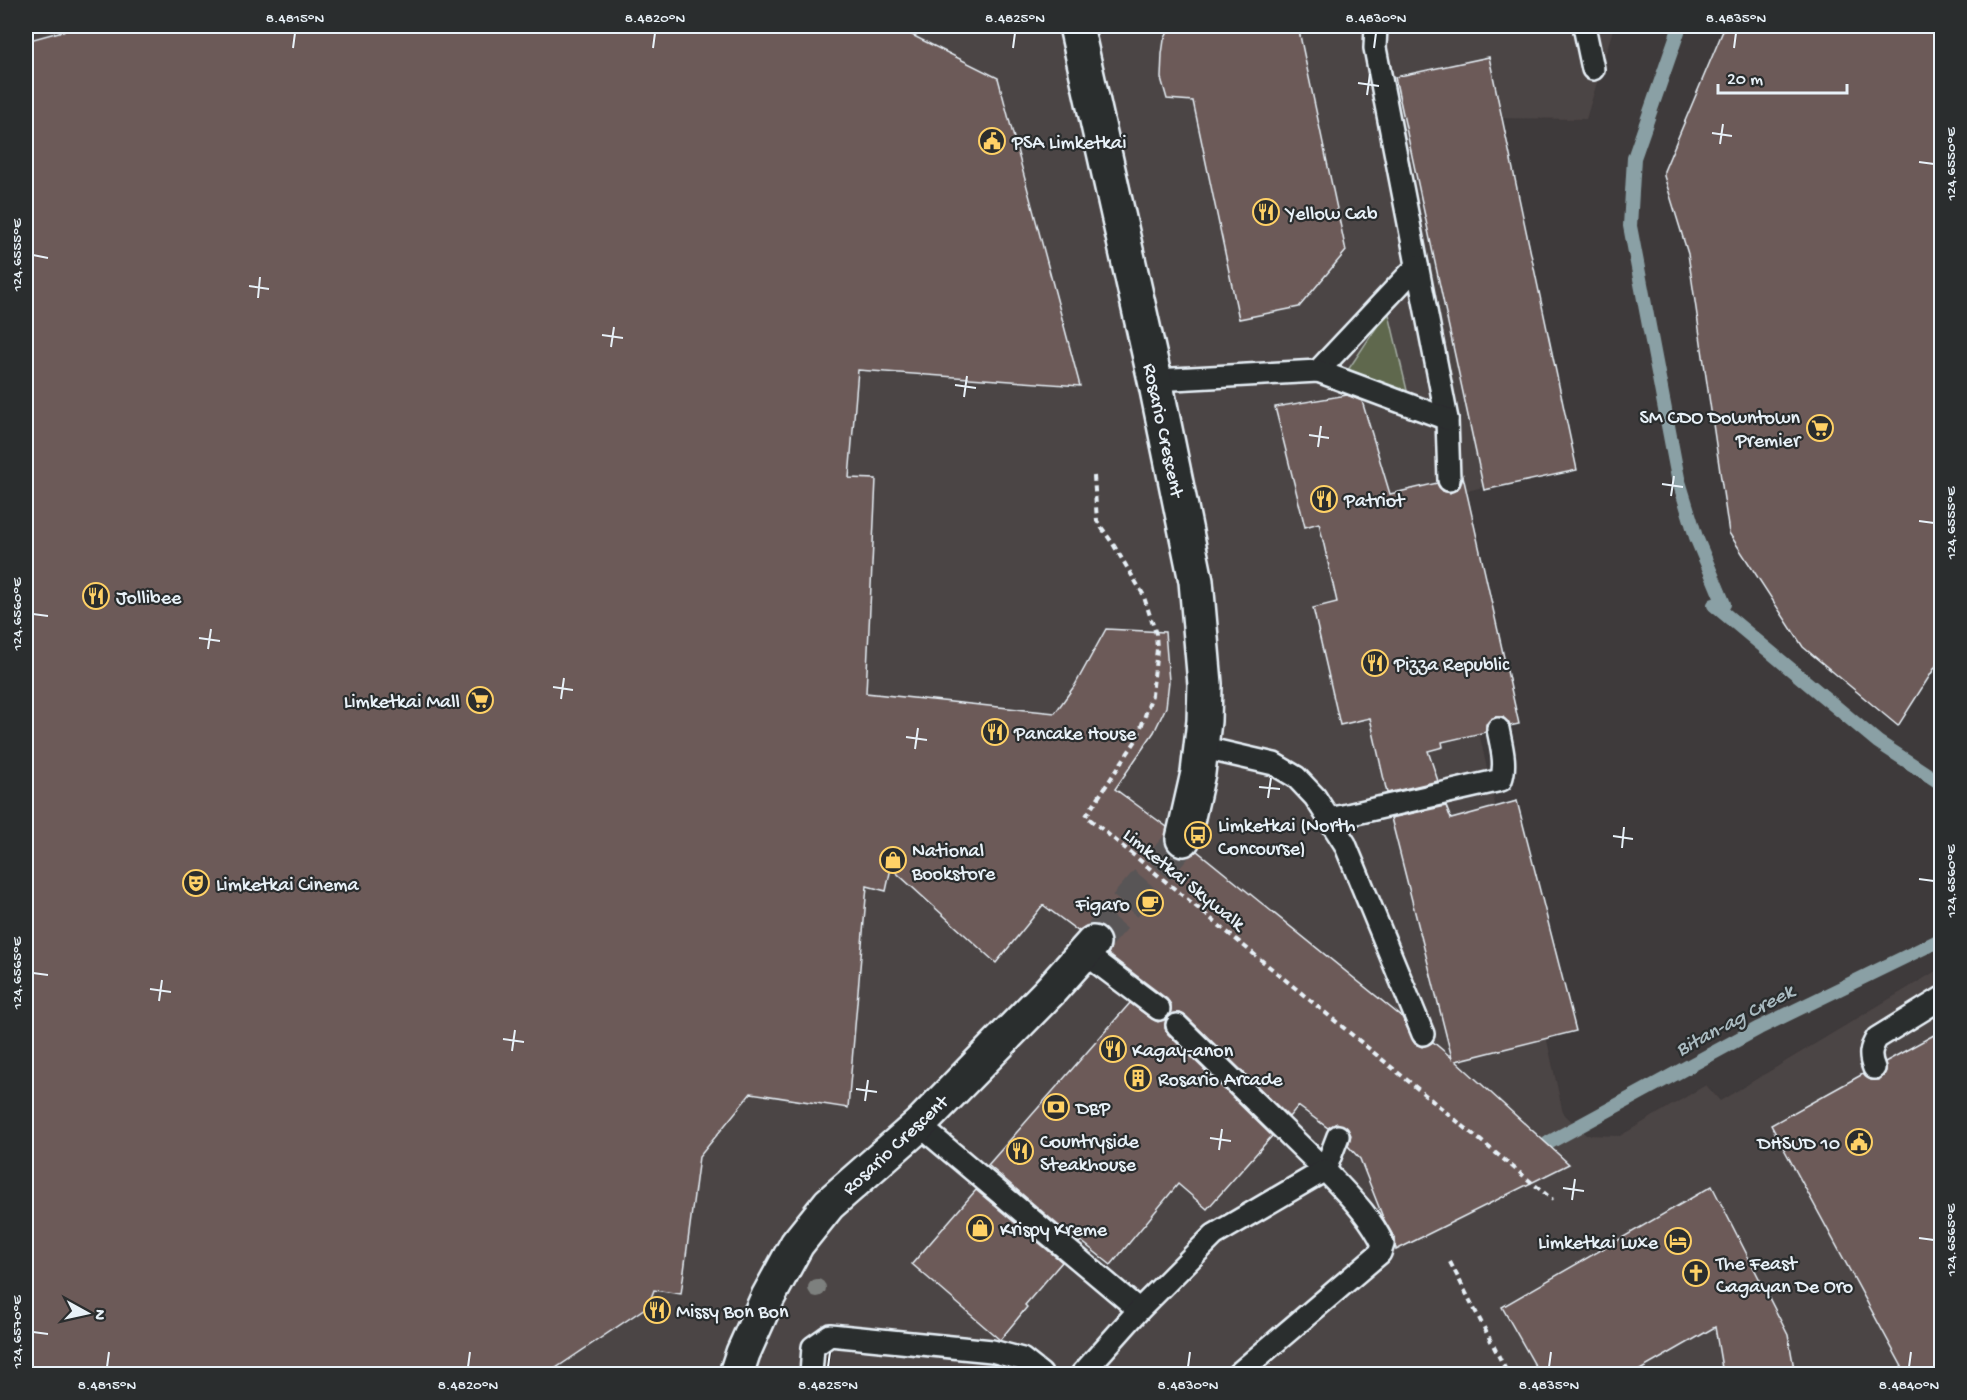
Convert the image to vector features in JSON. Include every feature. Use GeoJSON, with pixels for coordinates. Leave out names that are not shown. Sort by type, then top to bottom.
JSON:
{"type":"FeatureCollection","features":[{"type":"Feature","properties":{"kind":"street","name":"Rosario Crescent"},"geometry":{"type":"LineString","coordinates":[[1076,26],[1155,380],[1196,581],[1205,684],[1203,731],[1198,773],[1183,839]]}},
{"type":"Feature","properties":{"kind":"street","name":"Rosario Crescent"},"geometry":{"type":"LineString","coordinates":[[736,1374],[768,1297],[797,1244],[829,1204],[919,1125],[1049,992],[1088,947]]}},
{"type":"Feature","properties":{"kind":"lane"},"geometry":{"type":"LineString","coordinates":[[1376,26],[1375,48],[1447,419],[1449,480]]}},
{"type":"Feature","properties":{"kind":"lane"},"geometry":{"type":"LineString","coordinates":[[1584,26],[1593,69]]}},
{"type":"Feature","properties":{"kind":"lane"},"geometry":{"type":"LineString","coordinates":[[1318,371],[1417,266]]}},
{"type":"Feature","properties":{"kind":"lane"},"geometry":{"type":"LineString","coordinates":[[1155,380],[1318,371],[1447,419]]}},
{"type":"Feature","properties":{"kind":"lane"},"geometry":{"type":"LineString","coordinates":[[1330,819],[1501,780],[1504,764],[1498,729]]}},
{"type":"Feature","properties":{"kind":"lane"},"geometry":{"type":"LineString","coordinates":[[1200,747],[1274,764],[1285,770],[1305,787],[1330,819],[1345,844],[1423,1034]]}},
{"type":"Feature","properties":{"kind":"lane"},"geometry":{"type":"LineString","coordinates":[[1088,947],[1159,1009]]}},
{"type":"Feature","properties":{"kind":"lane"},"geometry":{"type":"LineString","coordinates":[[1874,1068],[1870,1058],[1871,1048],[1877,1038],[1941,998]]}},
{"type":"Feature","properties":{"kind":"lane"},"geometry":{"type":"LineString","coordinates":[[1177,1025],[1325,1170],[1366,1216],[1383,1244],[1380,1253],[1238,1374]]}},
{"type":"Feature","properties":{"kind":"lane"},"geometry":{"type":"LineString","coordinates":[[919,1125],[1139,1310]]}},
{"type":"Feature","properties":{"kind":"lane"},"geometry":{"type":"LineString","coordinates":[[1082,1374],[1139,1310],[1214,1235],[1325,1170],[1338,1136]]}},
{"type":"Feature","properties":{"kind":"lane"},"geometry":{"type":"LineString","coordinates":[[811,1374],[813,1347],[830,1335],[992,1351],[1022,1359],[1041,1374]]}},
{"type":"Feature","properties":{"kind":"path","name":"Limketkai Skywalk"},"geometry":{"type":"LineString","coordinates":[[1094,476],[1097,521],[1143,594],[1156,634],[1156,650],[1152,695],[1137,739],[1086,816],[1553,1200]]}},
{"type":"Feature","properties":{"kind":"path"},"geometry":{"type":"LineString","coordinates":[[1450,1262],[1508,1374]]}},
{"type":"Feature","properties":{"kind":"shaded area"},"geometry":{"type":"Polygon","coordinates":[[[26,26],[1614,26],[1586,119],[1481,118],[1550,470],[1428,501],[1563,1113],[1586,1135],[1620,1136],[1706,1085],[1720,1101],[1941,968],[1941,1374],[26,1374],[26,26]]]}},
{"type":"Feature","properties":{"kind":"green space"},"geometry":{"type":"Polygon","coordinates":[[[1388,310],[1409,399],[1348,370],[1388,310]]]}},
{"type":"Feature","properties":{"kind":"building","name":"Limketkai Mall"},"geometry":{"type":"Polygon","coordinates":[[[81,26],[894,26],[998,78],[1080,386],[858,370],[849,478],[876,479],[866,693],[1055,713],[1075,685],[1106,629],[1165,632],[1169,681],[1166,707],[1154,732],[1115,789],[1167,827],[1165,844],[1171,853],[1178,857],[1188,857],[1197,851],[1402,1017],[1415,1044],[1422,1047],[1433,1042],[1452,1058],[1391,818],[1446,806],[1451,819],[1517,801],[1576,1031],[1456,1061],[1569,1164],[1396,1250],[1395,1239],[1384,1220],[1360,1159],[1348,1146],[1351,1135],[1347,1128],[1337,1123],[1328,1128],[1298,1106],[1289,1117],[1186,1016],[1180,1013],[1170,1015],[1171,1005],[1167,999],[1108,954],[1111,938],[1105,929],[1097,925],[1088,925],[1078,931],[1043,905],[996,963],[891,868],[886,891],[867,886],[848,1108],[751,1093],[699,1157],[681,1294],[654,1290],[648,1306],[547,1374],[26,1374],[26,41],[81,26]]]}},
{"type":"Feature","properties":{"kind":"building"},"geometry":{"type":"Polygon","coordinates":[[[1171,26],[1298,26],[1346,251],[1299,307],[1239,319],[1193,101],[1167,99],[1161,78],[1164,40],[1171,26]]]}},
{"type":"Feature","properties":{"kind":"building","name":"SM CDO Downtown Premier"},"geometry":{"type":"Polygon","coordinates":[[[1725,26],[1941,26],[1941,658],[1898,726],[1803,647],[1729,533],[1688,254],[1664,176],[1664,171],[1725,26]]]}},
{"type":"Feature","properties":{"kind":"building"},"geometry":{"type":"Polygon","coordinates":[[[1489,57],[1577,470],[1484,490],[1395,77],[1489,57]]]}},
{"type":"Feature","properties":{"kind":"building"},"geometry":{"type":"Polygon","coordinates":[[[1347,395],[1362,401],[1390,494],[1437,483],[1443,491],[1450,493],[1460,486],[1463,476],[1519,724],[1510,726],[1503,717],[1495,717],[1486,724],[1486,732],[1442,742],[1443,747],[1428,751],[1438,781],[1387,793],[1370,718],[1340,725],[1313,608],[1337,602],[1319,523],[1305,527],[1275,407],[1347,395]]]}},
{"type":"Feature","properties":{"kind":"building","name":"Rosario Arcade"},"geometry":{"type":"Polygon","coordinates":[[[1130,1003],[1158,1022],[1166,1019],[1165,1028],[1168,1034],[1272,1136],[1207,1209],[1178,1184],[1111,1265],[1081,1241],[1079,1243],[988,1165],[1130,1003]]]}},
{"type":"Feature","properties":{"kind":"building"},"geometry":{"type":"Polygon","coordinates":[[[1941,1031],[1941,1374],[1906,1374],[1771,1125],[1863,1074],[1871,1080],[1879,1080],[1886,1071],[1885,1062],[1941,1031]]]}},
{"type":"Feature","properties":{"kind":"building","name":"Limketkai Luxe"},"geometry":{"type":"Polygon","coordinates":[[[1712,1186],[1788,1335],[1795,1374],[1723,1374],[1715,1327],[1633,1374],[1540,1374],[1502,1307],[1712,1186]]]}},
{"type":"Feature","properties":{"kind":"building","name":"Krispy Kreme"},"geometry":{"type":"Polygon","coordinates":[[[976,1190],[1062,1262],[1025,1305],[1027,1307],[1000,1340],[912,1264],[976,1190]]]}},
{"type":"Feature","properties":{"kind":"waterway"},"geometry":{"type":"LineString","coordinates":[[1680,26],[1634,158],[1630,226],[1678,478],[1696,537],[1724,604],[1714,605],[1878,742],[1942,784]]}},
{"type":"Feature","properties":{"kind":"waterway","name":"Bitan-ag Creek"},"geometry":{"type":"LineString","coordinates":[[1548,1143],[1759,1028],[1942,939]]}},
{"type":"Feature","properties":{"kind":"tunnel"},"geometry":{"type":"LineString","coordinates":[[1093,943],[1183,839]]}},
{"type":"Feature","properties":{"kind":"place","name":"PSA Limketkai"},"geometry":{"type":"Point","coordinates":[992,141]}},
{"type":"Feature","properties":{"kind":"place","name":"Yellow Cab"},"geometry":{"type":"Point","coordinates":[1266,212]}},
{"type":"Feature","properties":{"kind":"place","name":"SM CDO Downtown Premier"},"geometry":{"type":"Point","coordinates":[1820,428]}},
{"type":"Feature","properties":{"kind":"place","name":"Patriot"},"geometry":{"type":"Point","coordinates":[1324,499]}},
{"type":"Feature","properties":{"kind":"place","name":"Jollibee"},"geometry":{"type":"Point","coordinates":[96,596]}},
{"type":"Feature","properties":{"kind":"place","name":"Pizza Republic"},"geometry":{"type":"Point","coordinates":[1375,663]}},
{"type":"Feature","properties":{"kind":"place","name":"Limketkai Mall"},"geometry":{"type":"Point","coordinates":[480,700]}},
{"type":"Feature","properties":{"kind":"place","name":"Pancake House"},"geometry":{"type":"Point","coordinates":[995,732]}},
{"type":"Feature","properties":{"kind":"place","name":"Limketkai (North Concourse)"},"geometry":{"type":"Point","coordinates":[1198,835]}},
{"type":"Feature","properties":{"kind":"place","name":"National Bookstore"},"geometry":{"type":"Point","coordinates":[893,860]}},
{"type":"Feature","properties":{"kind":"place","name":"Limketkai Cinema"},"geometry":{"type":"Point","coordinates":[196,883]}},
{"type":"Feature","properties":{"kind":"place","name":"Figaro"},"geometry":{"type":"Point","coordinates":[1150,903]}},
{"type":"Feature","properties":{"kind":"place","name":"Kagay-anon"},"geometry":{"type":"Point","coordinates":[1113,1049]}},
{"type":"Feature","properties":{"kind":"place","name":"Rosario Arcade"},"geometry":{"type":"Point","coordinates":[1138,1078]}},
{"type":"Feature","properties":{"kind":"place","name":"DBP"},"geometry":{"type":"Point","coordinates":[1056,1107]}},
{"type":"Feature","properties":{"kind":"place","name":"DHSUD 10"},"geometry":{"type":"Point","coordinates":[1859,1142]}},
{"type":"Feature","properties":{"kind":"place","name":"Countryside Steakhouse"},"geometry":{"type":"Point","coordinates":[1020,1151]}},
{"type":"Feature","properties":{"kind":"place","name":"Krispy Kreme"},"geometry":{"type":"Point","coordinates":[980,1228]}},
{"type":"Feature","properties":{"kind":"place","name":"Limketkai Luxe"},"geometry":{"type":"Point","coordinates":[1678,1241]}},
{"type":"Feature","properties":{"kind":"place","name":"The Feast Cagayan De Oro"},"geometry":{"type":"Point","coordinates":[1696,1273]}},
{"type":"Feature","properties":{"kind":"place","name":"Missy Bon Bon"},"geometry":{"type":"Point","coordinates":[657,1310]}}]}
